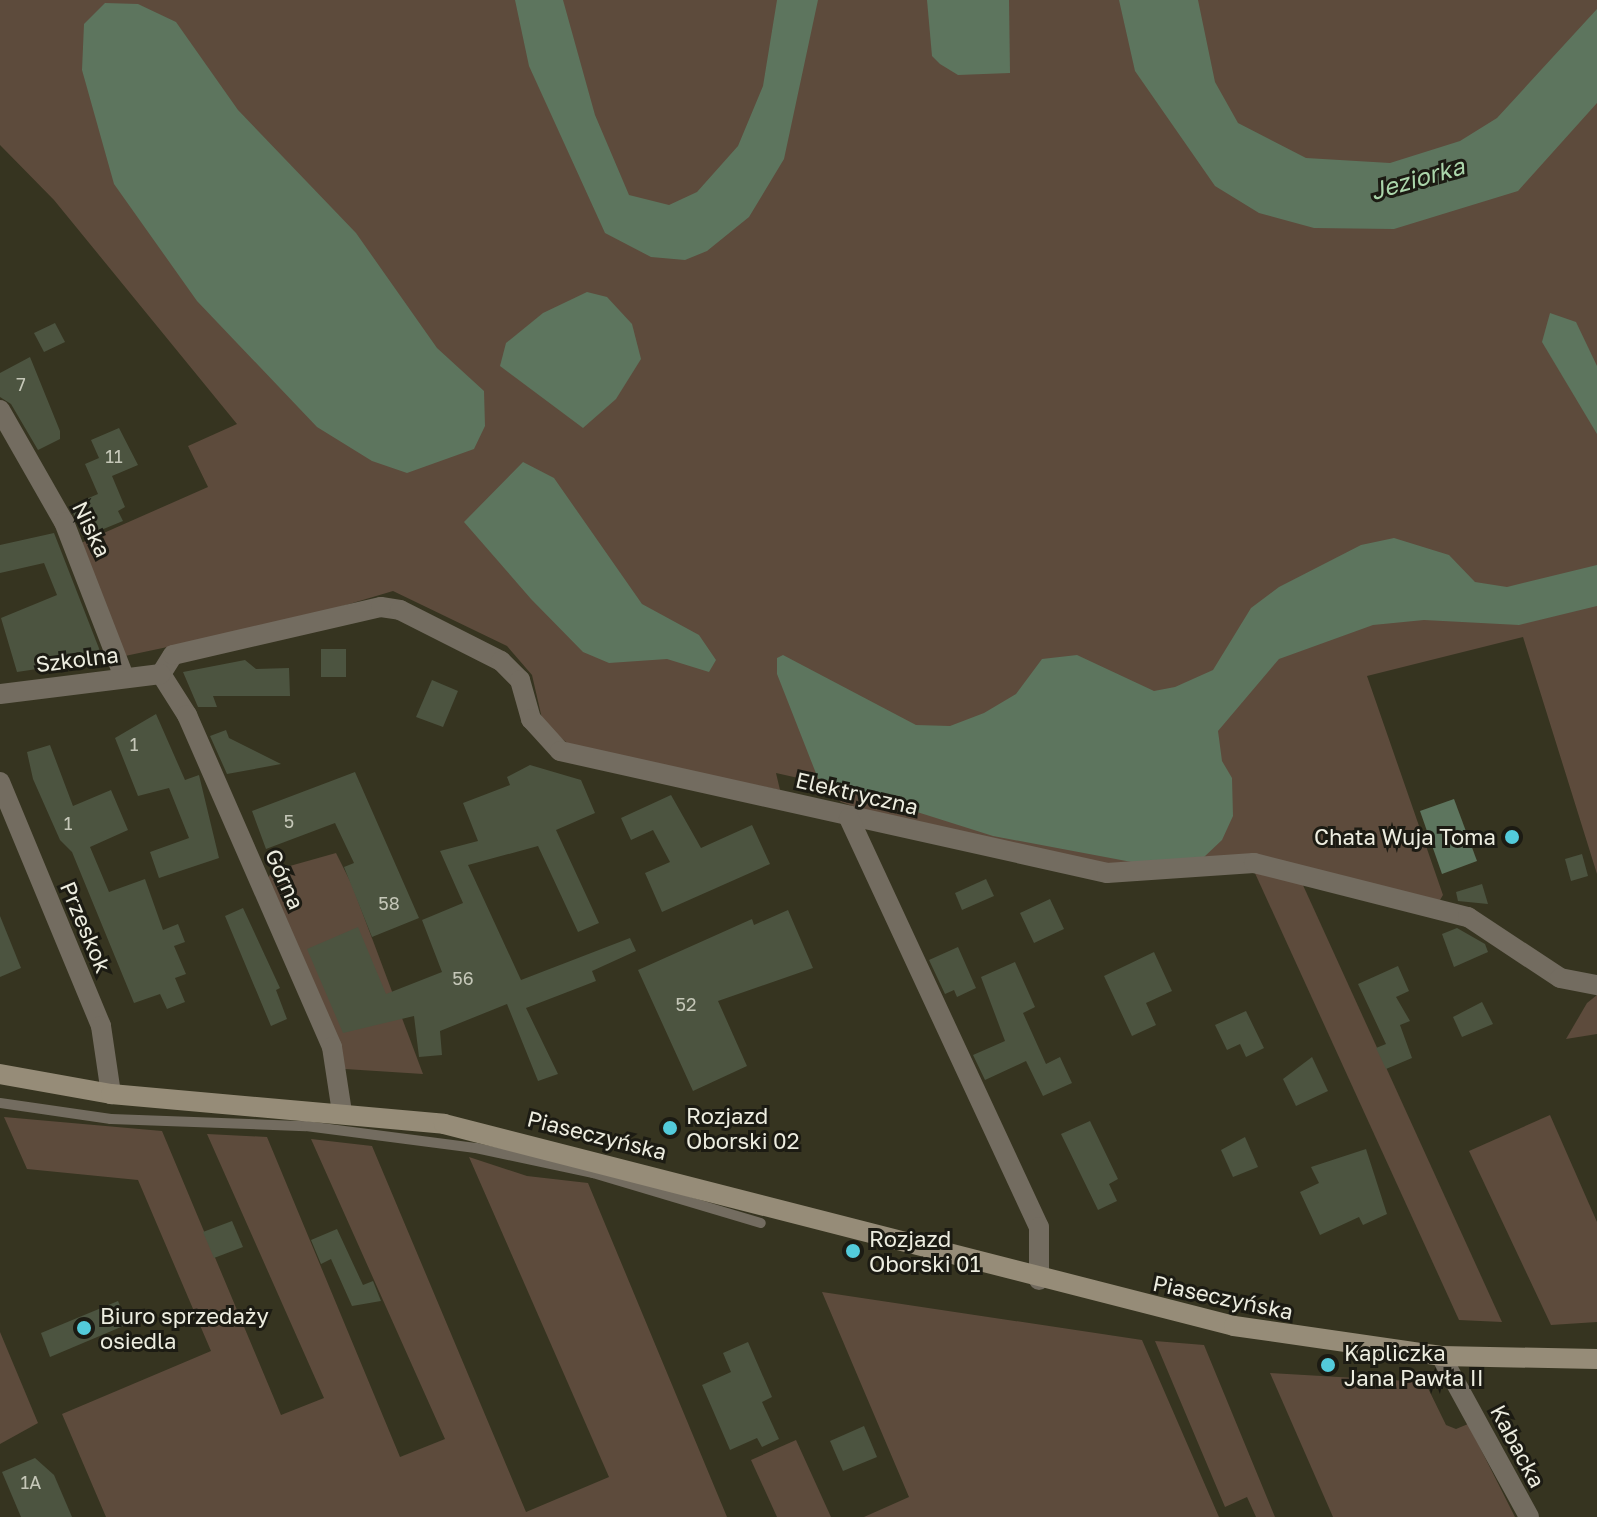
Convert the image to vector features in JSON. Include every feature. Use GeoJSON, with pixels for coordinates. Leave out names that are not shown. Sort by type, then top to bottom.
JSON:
{"type":"FeatureCollection","features":[{"type":"Feature","properties":{"kind":"main road","name":"Piaseczyńska"},"geometry":{"type":"LineString","coordinates":[[0,1074],[111,1094],[342,1112],[528,1142],[1039,1280],[1234,1326],[1441,1356],[1597,1359]]}},
{"type":"Feature","properties":{"kind":"street","name":"Niska"},"geometry":{"type":"LineString","coordinates":[[0,410],[64,522],[124,677]]}},
{"type":"Feature","properties":{"kind":"street","name":"Elektryczna"},"geometry":{"type":"LineString","coordinates":[[161,674],[173,655],[381,607],[400,610],[501,661],[520,680],[531,719],[560,751],[849,818],[879,819],[1130,876],[1254,863],[1468,917],[1536,966],[1597,985]]}},
{"type":"Feature","properties":{"kind":"street","name":"Szkolna"},"geometry":{"type":"LineString","coordinates":[[0,694],[161,674]]}},
{"type":"Feature","properties":{"kind":"street","name":"Górna"},"geometry":{"type":"LineString","coordinates":[[161,674],[187,715],[332,1047],[342,1112]]}},
{"type":"Feature","properties":{"kind":"street","name":"Przeskok"},"geometry":{"type":"LineString","coordinates":[[0,782],[101,1026],[111,1094]]}},
{"type":"Feature","properties":{"kind":"street"},"geometry":{"type":"LineString","coordinates":[[849,818],[1039,1227],[1039,1280]]}},
{"type":"Feature","properties":{"kind":"street","name":"Kabacka"},"geometry":{"type":"LineString","coordinates":[[1441,1356],[1529,1517]]}},
{"type":"Feature","properties":{"kind":"lane"},"geometry":{"type":"LineString","coordinates":[[0,1103],[111,1119],[306,1126],[476,1148],[593,1173],[761,1223]]}},
{"type":"Feature","properties":{"kind":"shaded area"},"geometry":{"type":"Polygon","coordinates":[[[0,0],[1597,0],[1597,874],[1523,637],[1367,676],[1443,895],[1437,905],[1248,859],[1117,872],[881,816],[841,802],[816,782],[776,773],[780,790],[572,747],[543,723],[532,675],[507,646],[393,591],[299,619],[125,656],[81,543],[208,487],[188,446],[237,424],[54,200],[0,145],[0,0]]]}},
{"type":"Feature","properties":{"kind":"shaded area"},"geometry":{"type":"Polygon","coordinates":[[[336,853],[352,885],[423,1074],[345,1069],[266,882],[272,871],[336,853]]]}},
{"type":"Feature","properties":{"kind":"shaded area"},"geometry":{"type":"Polygon","coordinates":[[[1254,871],[1302,883],[1502,1322],[1459,1320],[1254,871]]]}},
{"type":"Feature","properties":{"kind":"shaded area"},"geometry":{"type":"Polygon","coordinates":[[[1597,995],[1597,1034],[1566,1039],[1587,1003],[1597,995]]]}},
{"type":"Feature","properties":{"kind":"shaded area"},"geometry":{"type":"Polygon","coordinates":[[[1550,1115],[1597,1222],[1597,1322],[1551,1325],[1469,1151],[1550,1115]]]}},
{"type":"Feature","properties":{"kind":"shaded area"},"geometry":{"type":"Polygon","coordinates":[[[4,1117],[162,1131],[281,1415],[324,1398],[207,1134],[267,1137],[400,1457],[445,1439],[311,1139],[372,1146],[526,1512],[609,1477],[469,1157],[527,1176],[588,1183],[727,1517],[106,1517],[62,1414],[211,1351],[138,1180],[27,1169],[4,1117]]]}},
{"type":"Feature","properties":{"kind":"shaded area"},"geometry":{"type":"Polygon","coordinates":[[[822,1292],[1142,1340],[1219,1517],[864,1517],[909,1497],[822,1292]]]}},
{"type":"Feature","properties":{"kind":"shaded area"},"geometry":{"type":"Polygon","coordinates":[[[0,1332],[38,1423],[0,1444],[0,1332]]]}},
{"type":"Feature","properties":{"kind":"shaded area"},"geometry":{"type":"Polygon","coordinates":[[[1155,1341],[1204,1345],[1275,1517],[1256,1517],[1247,1497],[1225,1507],[1155,1341]]]}},
{"type":"Feature","properties":{"kind":"shaded area"},"geometry":{"type":"Polygon","coordinates":[[[1270,1373],[1425,1382],[1446,1425],[1456,1429],[1468,1424],[1515,1517],[1333,1517],[1270,1373]]]}},
{"type":"Feature","properties":{"kind":"shaded area"},"geometry":{"type":"Polygon","coordinates":[[[796,1440],[831,1517],[777,1517],[751,1460],[796,1440]]]}},
{"type":"Feature","properties":{"kind":"water"},"geometry":{"type":"Polygon","coordinates":[[[515,0],[563,0],[595,115],[629,195],[669,205],[697,192],[738,146],[763,86],[777,0],[818,0],[784,159],[749,217],[707,251],[685,260],[651,257],[605,233],[529,66],[515,0]]]}},
{"type":"Feature","properties":{"kind":"water"},"geometry":{"type":"Polygon","coordinates":[[[927,0],[1009,0],[1010,73],[958,75],[940,64],[932,56],[927,0]]]}},
{"type":"Feature","properties":{"kind":"water","name":"Jeziorka"},"geometry":{"type":"Polygon","coordinates":[[[1119,0],[1198,0],[1215,82],[1238,123],[1306,158],[1390,163],[1460,141],[1497,118],[1597,9],[1597,103],[1518,191],[1394,229],[1314,228],[1259,213],[1215,186],[1135,71],[1119,0]]]}},
{"type":"Feature","properties":{"kind":"water"},"geometry":{"type":"Polygon","coordinates":[[[105,3],[138,4],[176,22],[238,110],[356,233],[437,348],[484,391],[485,426],[474,449],[407,473],[372,461],[317,427],[197,301],[114,184],[82,70],[84,24],[105,3]]]}},
{"type":"Feature","properties":{"kind":"water"},"geometry":{"type":"Polygon","coordinates":[[[587,292],[607,297],[632,324],[641,359],[616,399],[583,428],[500,366],[506,343],[543,313],[587,292]]]}},
{"type":"Feature","properties":{"kind":"water"},"geometry":{"type":"Polygon","coordinates":[[[1550,313],[1576,322],[1597,366],[1597,434],[1542,342],[1550,313]]]}},
{"type":"Feature","properties":{"kind":"water"},"geometry":{"type":"Polygon","coordinates":[[[523,462],[554,478],[642,604],[699,635],[716,660],[709,672],[667,659],[609,663],[583,652],[531,599],[464,522],[523,462]]]}},
{"type":"Feature","properties":{"kind":"water"},"geometry":{"type":"Polygon","coordinates":[[[1394,538],[1449,555],[1475,582],[1507,587],[1597,565],[1597,606],[1519,625],[1424,620],[1373,625],[1279,659],[1218,731],[1222,761],[1232,778],[1233,816],[1222,840],[1203,858],[1137,863],[993,836],[819,781],[777,674],[777,658],[783,655],[916,725],[950,726],[984,713],[1016,694],[1042,659],[1077,655],[1154,691],[1175,687],[1213,670],[1251,608],[1279,587],[1361,545],[1394,538]]]}},
{"type":"Feature","properties":{"kind":"water"},"geometry":{"type":"Polygon","coordinates":[[[1454,799],[1477,861],[1442,874],[1420,811],[1454,799]]]}},
{"type":"Feature","properties":{"kind":"building"},"geometry":{"type":"Polygon","coordinates":[[[55,323],[65,342],[44,352],[34,333],[55,323]]]}},
{"type":"Feature","properties":{"kind":"building"},"geometry":{"type":"Polygon","coordinates":[[[30,357],[60,431],[60,439],[38,450],[11,404],[0,397],[0,373],[30,357]]]}},
{"type":"Feature","properties":{"kind":"building"},"geometry":{"type":"Polygon","coordinates":[[[119,428],[138,465],[112,476],[125,507],[118,511],[123,521],[84,537],[70,506],[98,494],[85,464],[99,458],[91,440],[119,428]]]}},
{"type":"Feature","properties":{"kind":"building"},"geometry":{"type":"Polygon","coordinates":[[[54,533],[100,651],[97,660],[17,672],[1,618],[57,595],[44,563],[0,573],[0,545],[54,533]]]}},
{"type":"Feature","properties":{"kind":"building"},"geometry":{"type":"Polygon","coordinates":[[[321,649],[346,649],[346,677],[321,677],[321,649]]]}},
{"type":"Feature","properties":{"kind":"building"},"geometry":{"type":"Polygon","coordinates":[[[245,660],[256,669],[289,668],[290,696],[213,696],[217,707],[198,707],[183,672],[245,660]]]}},
{"type":"Feature","properties":{"kind":"building"},"geometry":{"type":"Polygon","coordinates":[[[432,680],[458,691],[443,727],[416,717],[432,680]]]}},
{"type":"Feature","properties":{"kind":"building"},"geometry":{"type":"Polygon","coordinates":[[[156,714],[185,780],[199,775],[219,858],[159,878],[150,852],[189,838],[169,788],[138,796],[115,738],[156,714]]]}},
{"type":"Feature","properties":{"kind":"building"},"geometry":{"type":"Polygon","coordinates":[[[226,730],[229,738],[281,764],[227,774],[210,736],[226,730]]]}},
{"type":"Feature","properties":{"kind":"building"},"geometry":{"type":"Polygon","coordinates":[[[50,745],[73,806],[111,790],[128,830],[90,847],[109,892],[145,879],[163,930],[178,924],[185,942],[174,946],[186,974],[175,978],[185,1002],[167,1009],[160,994],[134,1003],[72,852],[60,840],[33,779],[27,752],[50,745]]]}},
{"type":"Feature","properties":{"kind":"building"},"geometry":{"type":"Polygon","coordinates":[[[530,765],[581,780],[595,813],[556,830],[599,923],[578,932],[538,846],[468,865],[521,980],[630,938],[636,951],[592,971],[596,981],[526,1008],[558,1074],[538,1081],[507,1004],[440,1031],[442,1055],[419,1057],[414,1016],[343,1033],[307,949],[358,927],[386,994],[442,972],[422,920],[463,903],[440,851],[478,841],[463,803],[510,785],[507,777],[530,765]]]}},
{"type":"Feature","properties":{"kind":"building"},"geometry":{"type":"Polygon","coordinates":[[[355,772],[419,918],[372,937],[344,867],[354,863],[335,823],[266,849],[252,811],[355,772]]]}},
{"type":"Feature","properties":{"kind":"building"},"geometry":{"type":"Polygon","coordinates":[[[671,795],[701,848],[752,825],[770,864],[662,912],[645,873],[670,862],[653,830],[631,840],[621,818],[671,795]]]}},
{"type":"Feature","properties":{"kind":"building"},"geometry":{"type":"Polygon","coordinates":[[[1582,854],[1588,876],[1571,881],[1565,859],[1582,854]]]}},
{"type":"Feature","properties":{"kind":"building"},"geometry":{"type":"Polygon","coordinates":[[[986,879],[994,896],[962,910],[955,893],[986,879]]]}},
{"type":"Feature","properties":{"kind":"building"},"geometry":{"type":"Polygon","coordinates":[[[1482,884],[1488,904],[1458,901],[1456,892],[1482,884]]]}},
{"type":"Feature","properties":{"kind":"building"},"geometry":{"type":"Polygon","coordinates":[[[1050,899],[1064,929],[1034,943],[1020,913],[1050,899]]]}},
{"type":"Feature","properties":{"kind":"building"},"geometry":{"type":"Polygon","coordinates":[[[243,908],[280,988],[276,990],[287,1019],[271,1026],[225,916],[243,908]]]}},
{"type":"Feature","properties":{"kind":"building"},"geometry":{"type":"Polygon","coordinates":[[[788,910],[813,968],[718,1001],[747,1066],[693,1091],[638,970],[752,919],[754,925],[788,910]]]}},
{"type":"Feature","properties":{"kind":"building"},"geometry":{"type":"Polygon","coordinates":[[[0,916],[21,968],[0,977],[0,916]]]}},
{"type":"Feature","properties":{"kind":"building"},"geometry":{"type":"Polygon","coordinates":[[[1457,928],[1485,944],[1488,952],[1454,967],[1442,934],[1457,928]]]}},
{"type":"Feature","properties":{"kind":"building"},"geometry":{"type":"Polygon","coordinates":[[[958,947],[976,988],[957,997],[954,990],[945,994],[929,960],[958,947]]]}},
{"type":"Feature","properties":{"kind":"building"},"geometry":{"type":"Polygon","coordinates":[[[1154,952],[1172,991],[1146,1003],[1156,1025],[1132,1036],[1104,976],[1154,952]]]}},
{"type":"Feature","properties":{"kind":"building"},"geometry":{"type":"Polygon","coordinates":[[[1015,962],[1035,1007],[1023,1013],[1046,1064],[1060,1057],[1072,1083],[1043,1096],[1026,1061],[985,1080],[973,1055],[1005,1041],[981,977],[1015,962]]]}},
{"type":"Feature","properties":{"kind":"building"},"geometry":{"type":"Polygon","coordinates":[[[1398,966],[1409,991],[1396,997],[1410,1021],[1400,1025],[1412,1058],[1386,1069],[1376,1048],[1386,1044],[1358,984],[1398,966]]]}},
{"type":"Feature","properties":{"kind":"building"},"geometry":{"type":"Polygon","coordinates":[[[1482,1002],[1493,1024],[1462,1037],[1453,1017],[1482,1002]]]}},
{"type":"Feature","properties":{"kind":"building"},"geometry":{"type":"Polygon","coordinates":[[[1246,1011],[1264,1048],[1246,1057],[1240,1044],[1227,1050],[1215,1025],[1246,1011]]]}},
{"type":"Feature","properties":{"kind":"building"},"geometry":{"type":"Polygon","coordinates":[[[1312,1057],[1328,1091],[1296,1106],[1283,1079],[1312,1057]]]}},
{"type":"Feature","properties":{"kind":"building"},"geometry":{"type":"Polygon","coordinates":[[[1090,1121],[1118,1179],[1109,1184],[1117,1201],[1098,1210],[1061,1134],[1090,1121]]]}},
{"type":"Feature","properties":{"kind":"building"},"geometry":{"type":"Polygon","coordinates":[[[1245,1137],[1258,1167],[1233,1177],[1221,1150],[1245,1137]]]}},
{"type":"Feature","properties":{"kind":"building"},"geometry":{"type":"Polygon","coordinates":[[[1366,1149],[1387,1214],[1363,1225],[1359,1217],[1320,1235],[1300,1192],[1319,1183],[1311,1167],[1366,1149]]]}},
{"type":"Feature","properties":{"kind":"building"},"geometry":{"type":"Polygon","coordinates":[[[232,1221],[243,1247],[214,1258],[203,1232],[232,1221]]]}},
{"type":"Feature","properties":{"kind":"building"},"geometry":{"type":"Polygon","coordinates":[[[337,1229],[363,1285],[373,1281],[381,1301],[352,1306],[331,1259],[321,1264],[311,1240],[337,1229]]]}},
{"type":"Feature","properties":{"kind":"building","name":"Biuro sprzedaży osiedla"},"geometry":{"type":"Polygon","coordinates":[[[118,1301],[128,1324],[50,1357],[41,1333],[118,1301]]]}},
{"type":"Feature","properties":{"kind":"building"},"geometry":{"type":"Polygon","coordinates":[[[748,1342],[772,1397],[762,1402],[779,1439],[762,1447],[757,1438],[730,1450],[702,1385],[731,1372],[723,1353],[748,1342]]]}},
{"type":"Feature","properties":{"kind":"building"},"geometry":{"type":"Polygon","coordinates":[[[864,1426],[877,1457],[843,1471],[830,1441],[864,1426]]]}},
{"type":"Feature","properties":{"kind":"building"},"geometry":{"type":"Polygon","coordinates":[[[35,1458],[54,1475],[72,1517],[21,1517],[2,1472],[35,1458]]]}},
{"type":"Feature","properties":{"kind":"place","name":"Chata Wuja Toma"},"geometry":{"type":"Point","coordinates":[1512,837]}},
{"type":"Feature","properties":{"kind":"place","name":"Rozjazd Oborski 02"},"geometry":{"type":"Point","coordinates":[670,1128]}},
{"type":"Feature","properties":{"kind":"place","name":"Rozjazd Oborski 01"},"geometry":{"type":"Point","coordinates":[853,1251]}},
{"type":"Feature","properties":{"kind":"place","name":"Biuro sprzedaży osiedla"},"geometry":{"type":"Point","coordinates":[84,1328]}},
{"type":"Feature","properties":{"kind":"place","name":"Kapliczka Jana Pawła II"},"geometry":{"type":"Point","coordinates":[1328,1365]}}]}
